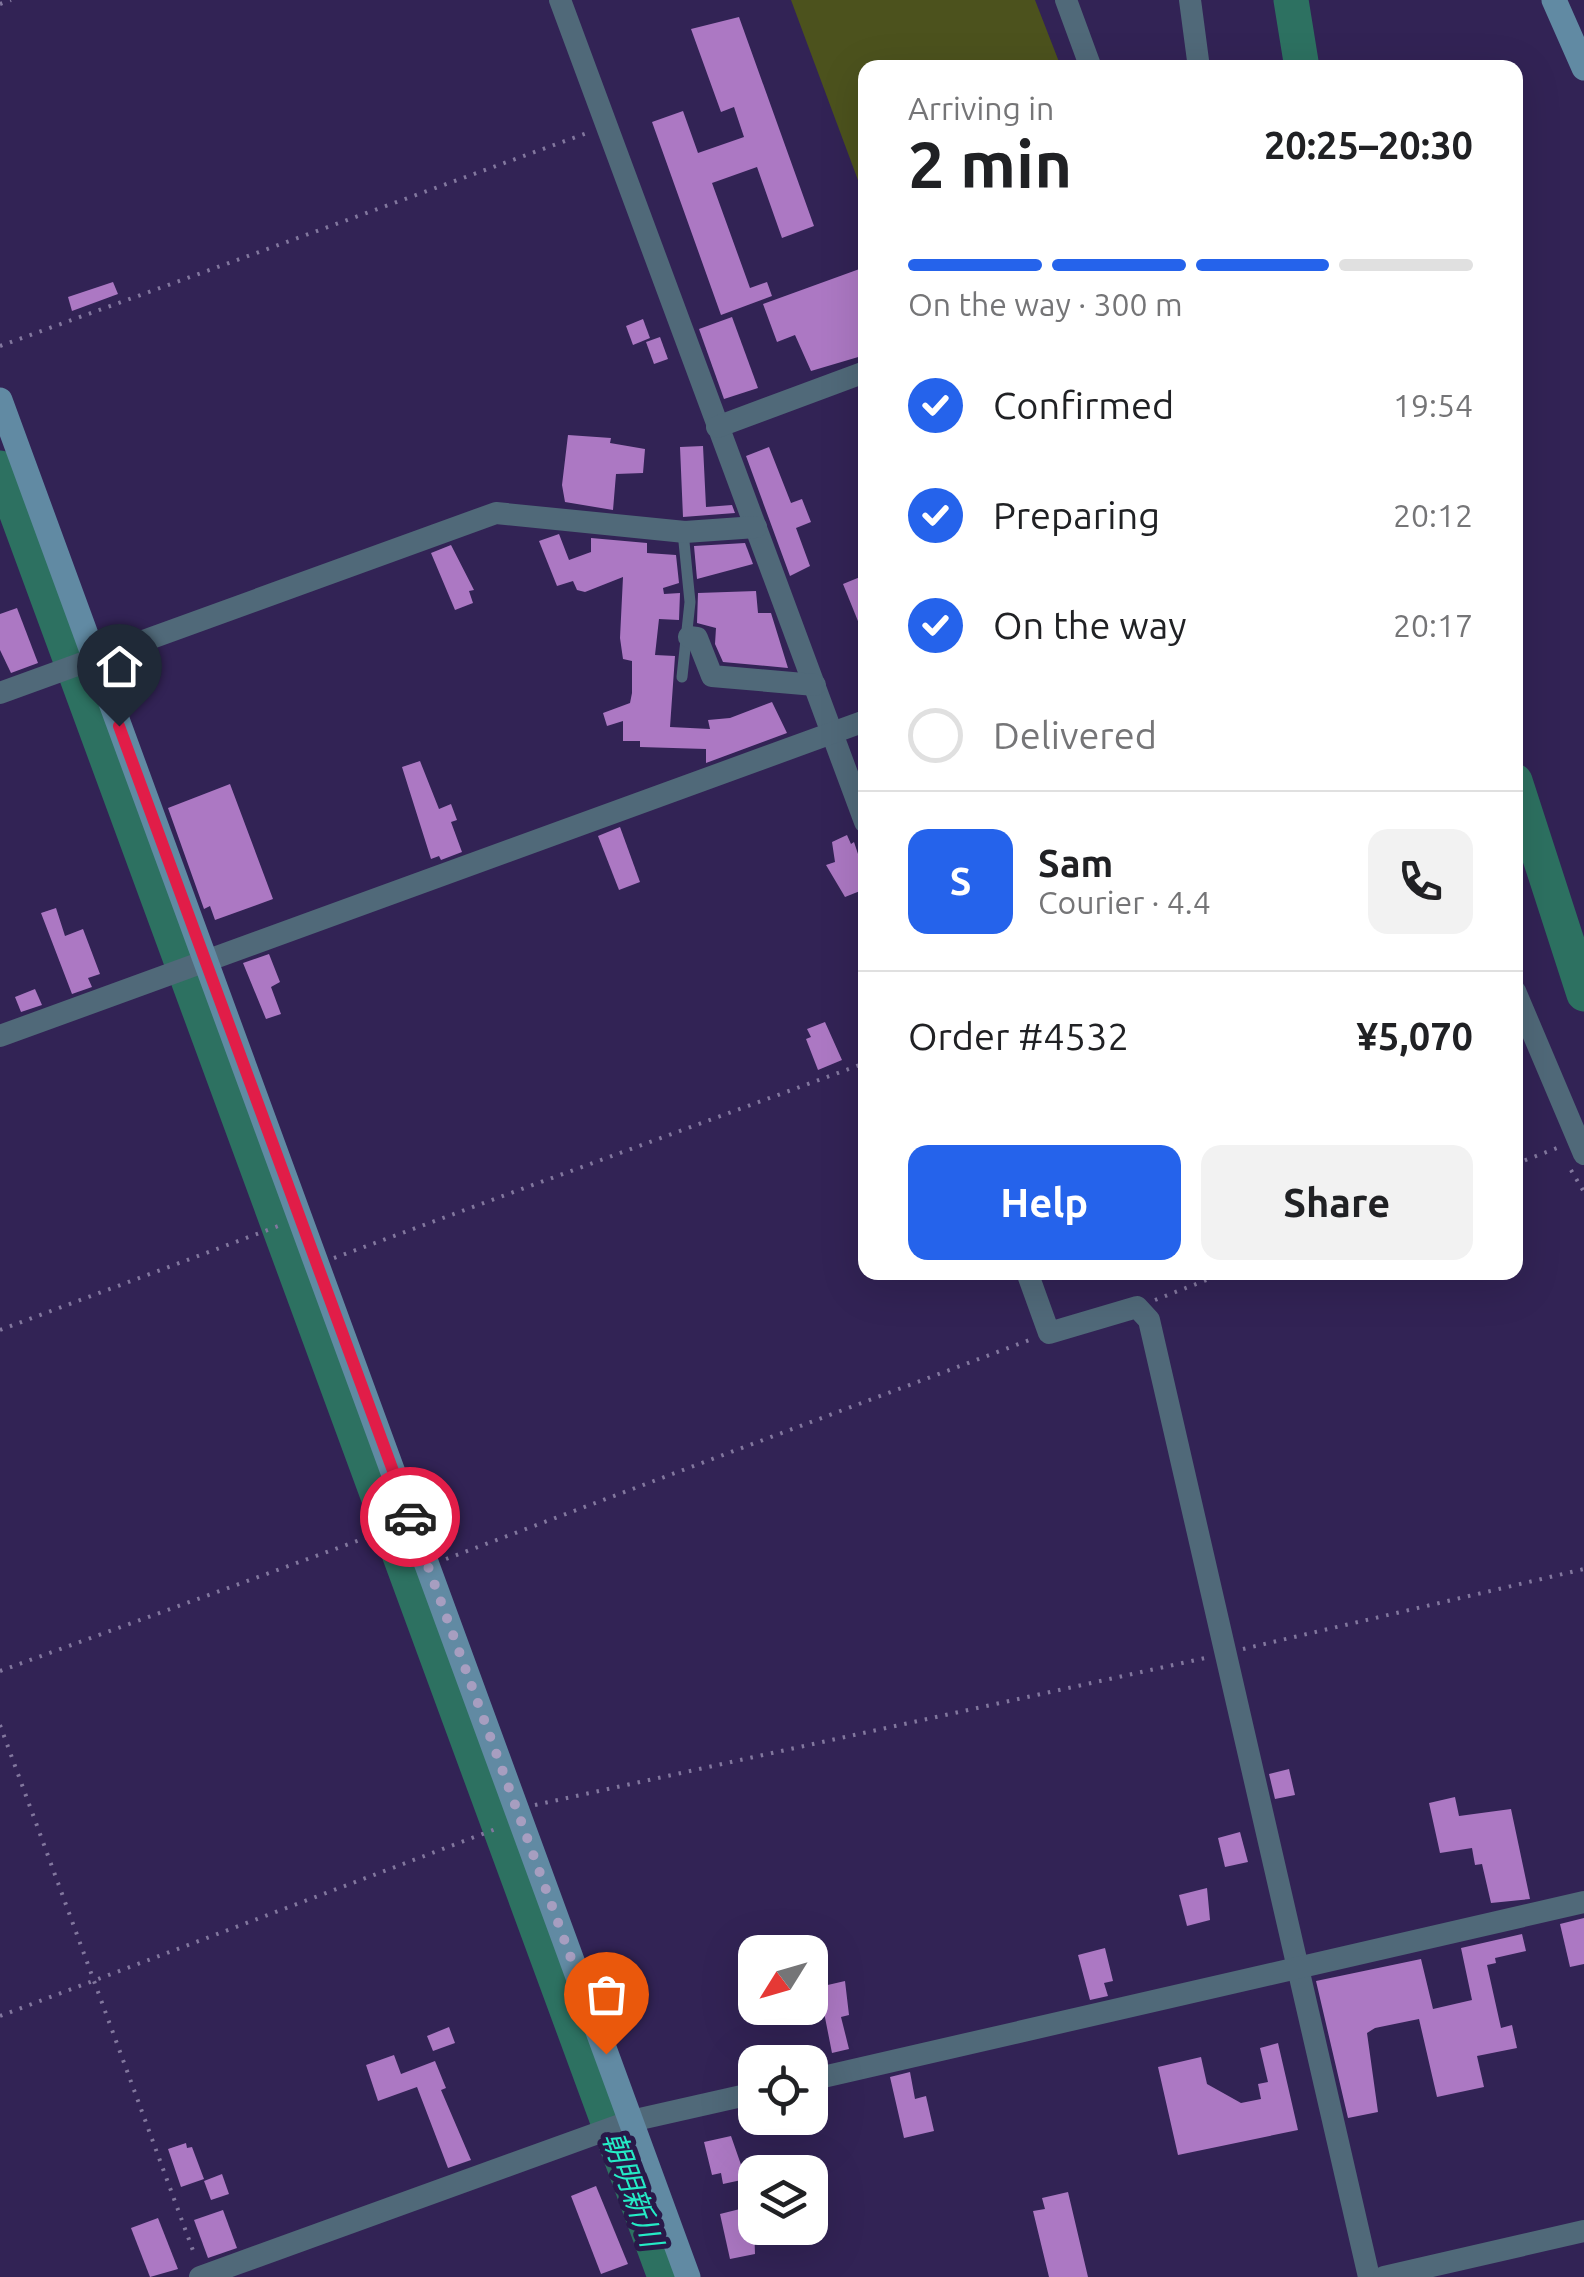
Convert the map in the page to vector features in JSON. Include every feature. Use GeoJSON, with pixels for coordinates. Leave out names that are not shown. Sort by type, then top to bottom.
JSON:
{"type":"FeatureCollection","features":[{"type":"Feature","properties":{"kind":"street"},"geometry":{"type":"LineString","coordinates":[[560,0],[858,802]]}},
{"type":"Feature","properties":{"kind":"street"},"geometry":{"type":"LineString","coordinates":[[1066,0],[1088,60]]}},
{"type":"Feature","properties":{"kind":"street"},"geometry":{"type":"LineString","coordinates":[[1190,0],[1198,60]]}},
{"type":"Feature","properties":{"kind":"street"},"geometry":{"type":"LineString","coordinates":[[1554,0],[1584,68]]}},
{"type":"Feature","properties":{"kind":"street"},"geometry":{"type":"LineString","coordinates":[[717,428],[858,375]]}},
{"type":"Feature","properties":{"kind":"street"},"geometry":{"type":"LineString","coordinates":[[0,400],[79,664],[191,965],[319,1264],[516,1809],[617,2127],[688,2277]]}},
{"type":"Feature","properties":{"kind":"street"},"geometry":{"type":"LineString","coordinates":[[0,692],[496,513],[683,532],[756,527]]}},
{"type":"Feature","properties":{"kind":"street"},"geometry":{"type":"LineString","coordinates":[[689,637],[698,638],[712,676],[815,685]]}},
{"type":"Feature","properties":{"kind":"street"},"geometry":{"type":"LineString","coordinates":[[0,1036],[858,723]]}},
{"type":"Feature","properties":{"kind":"street"},"geometry":{"type":"LineString","coordinates":[[1523,1010],[1584,1154]]}},
{"type":"Feature","properties":{"kind":"street"},"geometry":{"type":"LineString","coordinates":[[1030,1280],[1048,1333],[1136,1306],[1149,1320],[1369,2277]]}},
{"type":"Feature","properties":{"kind":"street"},"geometry":{"type":"LineString","coordinates":[[828,2076],[1584,1902]]}},
{"type":"Feature","properties":{"kind":"street"},"geometry":{"type":"LineString","coordinates":[[201,2276],[617,2127],[738,2097]]}},
{"type":"Feature","properties":{"kind":"street"},"geometry":{"type":"LineString","coordinates":[[1384,2277],[1584,2231]]}},
{"type":"Feature","properties":{"kind":"lane"},"geometry":{"type":"LineString","coordinates":[[682,677],[689,637],[683,532]]}},
{"type":"Feature","properties":{"kind":"path"},"geometry":{"type":"LineString","coordinates":[[0,4],[11,0]]}},
{"type":"Feature","properties":{"kind":"path"},"geometry":{"type":"LineString","coordinates":[[0,346],[606,126]]}},
{"type":"Feature","properties":{"kind":"path"},"geometry":{"type":"LineString","coordinates":[[319,1264],[858,1066]]}},
{"type":"Feature","properties":{"kind":"path"},"geometry":{"type":"LineString","coordinates":[[1523,1161],[1558,1148]]}},
{"type":"Feature","properties":{"kind":"path"},"geometry":{"type":"LineString","coordinates":[[0,1330],[285,1223]]}},
{"type":"Feature","properties":{"kind":"path"},"geometry":{"type":"LineString","coordinates":[[1136,1306],[1206,1280]]}},
{"type":"Feature","properties":{"kind":"path"},"geometry":{"type":"LineString","coordinates":[[428,1566],[1048,1333]]}},
{"type":"Feature","properties":{"kind":"path"},"geometry":{"type":"LineString","coordinates":[[0,1671],[384,1531]]}},
{"type":"Feature","properties":{"kind":"path"},"geometry":{"type":"LineString","coordinates":[[516,1809],[1225,1653],[1584,1568]]}},
{"type":"Feature","properties":{"kind":"path"},"geometry":{"type":"LineString","coordinates":[[0,1725],[201,2276]]}},
{"type":"Feature","properties":{"kind":"path"},"geometry":{"type":"LineString","coordinates":[[0,2016],[491,1830]]}},
{"type":"Feature","properties":{"kind":"green space"},"geometry":{"type":"Polygon","coordinates":[[[791,0],[1035,0],[1058,60],[858,60],[858,180],[791,0]]]}},
{"type":"Feature","properties":{"kind":"building"},"geometry":{"type":"Polygon","coordinates":[[[739,17],[814,226],[782,238],[757,167],[712,183],[750,288],[767,282],[772,296],[721,315],[652,122],[683,111],[698,153],[744,137],[734,107],[721,112],[691,29],[739,17]]]}},
{"type":"Feature","properties":{"kind":"building"},"geometry":{"type":"Polygon","coordinates":[[[858,270],[858,357],[811,371],[795,335],[777,342],[763,304],[858,270]]]}},
{"type":"Feature","properties":{"kind":"building"},"geometry":{"type":"Polygon","coordinates":[[[113,282],[118,294],[72,311],[68,297],[113,282]]]}},
{"type":"Feature","properties":{"kind":"building"},"geometry":{"type":"Polygon","coordinates":[[[732,317],[758,388],[724,399],[699,329],[732,317]]]}},
{"type":"Feature","properties":{"kind":"building"},"geometry":{"type":"Polygon","coordinates":[[[643,319],[650,338],[633,345],[626,326],[643,319]]]}},
{"type":"Feature","properties":{"kind":"building"},"geometry":{"type":"Polygon","coordinates":[[[660,337],[668,359],[654,364],[646,342],[660,337]]]}},
{"type":"Feature","properties":{"kind":"building"},"geometry":{"type":"Polygon","coordinates":[[[568,435],[611,438],[610,443],[645,449],[643,473],[616,474],[613,510],[565,502],[562,485],[568,435]]]}},
{"type":"Feature","properties":{"kind":"building"},"geometry":{"type":"Polygon","coordinates":[[[703,446],[706,507],[732,505],[735,513],[683,517],[680,447],[703,446]]]}},
{"type":"Feature","properties":{"kind":"building"},"geometry":{"type":"Polygon","coordinates":[[[769,447],[791,503],[802,499],[811,522],[796,528],[810,566],[790,576],[746,456],[769,447]]]}},
{"type":"Feature","properties":{"kind":"building"},"geometry":{"type":"Polygon","coordinates":[[[559,534],[569,560],[591,552],[591,538],[647,543],[647,553],[676,555],[679,583],[663,588],[664,594],[680,593],[679,620],[659,619],[655,655],[675,656],[670,727],[710,729],[708,720],[730,718],[772,702],[787,733],[706,763],[706,749],[640,747],[640,741],[623,741],[623,721],[607,726],[603,713],[630,703],[632,693],[632,661],[623,659],[620,638],[623,577],[585,592],[577,590],[573,581],[557,586],[539,541],[559,534]]]}},
{"type":"Feature","properties":{"kind":"building"},"geometry":{"type":"Polygon","coordinates":[[[745,543],[753,564],[697,579],[694,546],[745,543]]]}},
{"type":"Feature","properties":{"kind":"building"},"geometry":{"type":"Polygon","coordinates":[[[451,545],[474,590],[469,591],[473,603],[455,610],[431,553],[451,545]]]}},
{"type":"Feature","properties":{"kind":"building"},"geometry":{"type":"Polygon","coordinates":[[[858,578],[858,621],[843,584],[858,578]]]}},
{"type":"Feature","properties":{"kind":"building"},"geometry":{"type":"Polygon","coordinates":[[[756,591],[758,613],[771,613],[788,668],[723,662],[715,644],[716,628],[697,623],[698,593],[756,591]]]}},
{"type":"Feature","properties":{"kind":"building"},"geometry":{"type":"Polygon","coordinates":[[[17,608],[38,663],[11,673],[0,650],[0,614],[17,608]]]}},
{"type":"Feature","properties":{"kind":"building"},"geometry":{"type":"Polygon","coordinates":[[[420,761],[439,809],[451,804],[457,820],[451,822],[462,852],[441,860],[439,856],[431,859],[402,767],[420,761]]]}},
{"type":"Feature","properties":{"kind":"building"},"geometry":{"type":"Polygon","coordinates":[[[230,784],[273,899],[215,920],[210,906],[204,909],[168,808],[230,784]]]}},
{"type":"Feature","properties":{"kind":"building"},"geometry":{"type":"Polygon","coordinates":[[[620,827],[640,882],[619,890],[598,836],[620,827]]]}},
{"type":"Feature","properties":{"kind":"building"},"geometry":{"type":"Polygon","coordinates":[[[847,835],[858,854],[858,892],[845,897],[826,865],[835,862],[832,842],[847,835]]]}},
{"type":"Feature","properties":{"kind":"building"},"geometry":{"type":"Polygon","coordinates":[[[56,908],[65,936],[83,929],[100,974],[88,978],[92,987],[72,994],[41,913],[56,908]]]}},
{"type":"Feature","properties":{"kind":"building"},"geometry":{"type":"Polygon","coordinates":[[[269,954],[280,982],[271,987],[281,1014],[266,1019],[243,963],[269,954]]]}},
{"type":"Feature","properties":{"kind":"building"},"geometry":{"type":"Polygon","coordinates":[[[35,989],[42,1005],[21,1012],[15,997],[35,989]]]}},
{"type":"Feature","properties":{"kind":"building"},"geometry":{"type":"Polygon","coordinates":[[[825,1022],[842,1060],[818,1070],[806,1039],[811,1037],[807,1029],[825,1022]]]}},
{"type":"Feature","properties":{"kind":"building"},"geometry":{"type":"Polygon","coordinates":[[[1289,1769],[1295,1795],[1275,1799],[1269,1774],[1289,1769]]]}},
{"type":"Feature","properties":{"kind":"building"},"geometry":{"type":"Polygon","coordinates":[[[1455,1797],[1459,1816],[1511,1809],[1530,1899],[1491,1903],[1482,1864],[1475,1865],[1472,1848],[1440,1853],[1429,1803],[1455,1797]]]}},
{"type":"Feature","properties":{"kind":"building"},"geometry":{"type":"Polygon","coordinates":[[[1240,1832],[1248,1862],[1225,1867],[1218,1838],[1240,1832]]]}},
{"type":"Feature","properties":{"kind":"building"},"geometry":{"type":"Polygon","coordinates":[[[1207,1888],[1210,1920],[1187,1926],[1179,1895],[1207,1888]]]}},
{"type":"Feature","properties":{"kind":"building"},"geometry":{"type":"Polygon","coordinates":[[[1584,1918],[1584,1964],[1570,1967],[1560,1924],[1584,1918]]]}},
{"type":"Feature","properties":{"kind":"building"},"geometry":{"type":"Polygon","coordinates":[[[1522,1934],[1526,1951],[1495,1958],[1496,1963],[1487,1965],[1501,2028],[1512,2025],[1517,2048],[1477,2056],[1484,2087],[1437,2097],[1419,2019],[1375,2028],[1367,2033],[1378,2112],[1348,2118],[1316,1981],[1421,1959],[1433,2009],[1472,2000],[1461,1948],[1522,1934]]]}},
{"type":"Feature","properties":{"kind":"building"},"geometry":{"type":"Polygon","coordinates":[[[1105,1948],[1113,1981],[1104,1983],[1108,1996],[1090,2000],[1078,1955],[1105,1948]]]}},
{"type":"Feature","properties":{"kind":"building"},"geometry":{"type":"Polygon","coordinates":[[[845,1981],[849,2015],[841,2017],[849,2049],[832,2053],[826,2025],[828,1985],[845,1981]]]}},
{"type":"Feature","properties":{"kind":"building"},"geometry":{"type":"Polygon","coordinates":[[[449,2027],[455,2043],[433,2051],[427,2036],[449,2027]]]}},
{"type":"Feature","properties":{"kind":"building"},"geometry":{"type":"Polygon","coordinates":[[[1278,2043],[1298,2130],[1178,2155],[1158,2067],[1201,2057],[1207,2084],[1241,2103],[1261,2099],[1258,2084],[1268,2082],[1260,2048],[1278,2043]]]}},
{"type":"Feature","properties":{"kind":"building"},"geometry":{"type":"Polygon","coordinates":[[[394,2055],[401,2074],[435,2061],[446,2088],[441,2090],[471,2160],[448,2168],[417,2087],[378,2101],[366,2065],[394,2055]]]}},
{"type":"Feature","properties":{"kind":"building"},"geometry":{"type":"Polygon","coordinates":[[[910,2072],[915,2099],[926,2096],[934,2131],[904,2138],[890,2077],[910,2072]]]}},
{"type":"Feature","properties":{"kind":"building"},"geometry":{"type":"Polygon","coordinates":[[[731,2136],[738,2156],[738,2181],[723,2184],[721,2173],[712,2175],[704,2142],[731,2136]]]}},
{"type":"Feature","properties":{"kind":"building"},"geometry":{"type":"Polygon","coordinates":[[[186,2143],[187,2148],[192,2147],[204,2179],[181,2187],[168,2149],[186,2143]]]}},
{"type":"Feature","properties":{"kind":"building"},"geometry":{"type":"Polygon","coordinates":[[[222,2174],[229,2194],[211,2200],[204,2181],[222,2174]]]}},
{"type":"Feature","properties":{"kind":"building"},"geometry":{"type":"Polygon","coordinates":[[[596,2186],[628,2264],[601,2274],[571,2196],[596,2186]]]}},
{"type":"Feature","properties":{"kind":"building"},"geometry":{"type":"Polygon","coordinates":[[[1068,2192],[1088,2277],[1049,2277],[1033,2211],[1045,2209],[1042,2198],[1068,2192]]]}},
{"type":"Feature","properties":{"kind":"building"},"geometry":{"type":"Polygon","coordinates":[[[223,2210],[237,2248],[208,2258],[194,2220],[223,2210]]]}},
{"type":"Feature","properties":{"kind":"building"},"geometry":{"type":"Polygon","coordinates":[[[738,2210],[738,2245],[755,2245],[755,2254],[730,2259],[720,2214],[738,2210]]]}},
{"type":"Feature","properties":{"kind":"building"},"geometry":{"type":"Polygon","coordinates":[[[158,2218],[178,2269],[150,2277],[131,2228],[158,2218]]]}},
{"type":"Feature","properties":{"kind":"waterway"},"geometry":{"type":"LineString","coordinates":[[1291,0],[1301,60]]}},
{"type":"Feature","properties":{"kind":"waterway","name":"朝明新川"},"geometry":{"type":"LineString","coordinates":[[0,468],[665,2277]]}},
{"type":"Feature","properties":{"kind":"waterway"},"geometry":{"type":"LineString","coordinates":[[1523,806],[1584,994]]}},
{"type":"Feature","properties":{"kind":"way so far"},"geometry":{"type":"LineString","coordinates":[[410,1517],[606,2054]]}},
{"type":"Feature","properties":{"kind":"route"},"geometry":{"type":"LineString","coordinates":[[119,726],[410,1517]]}}]}
